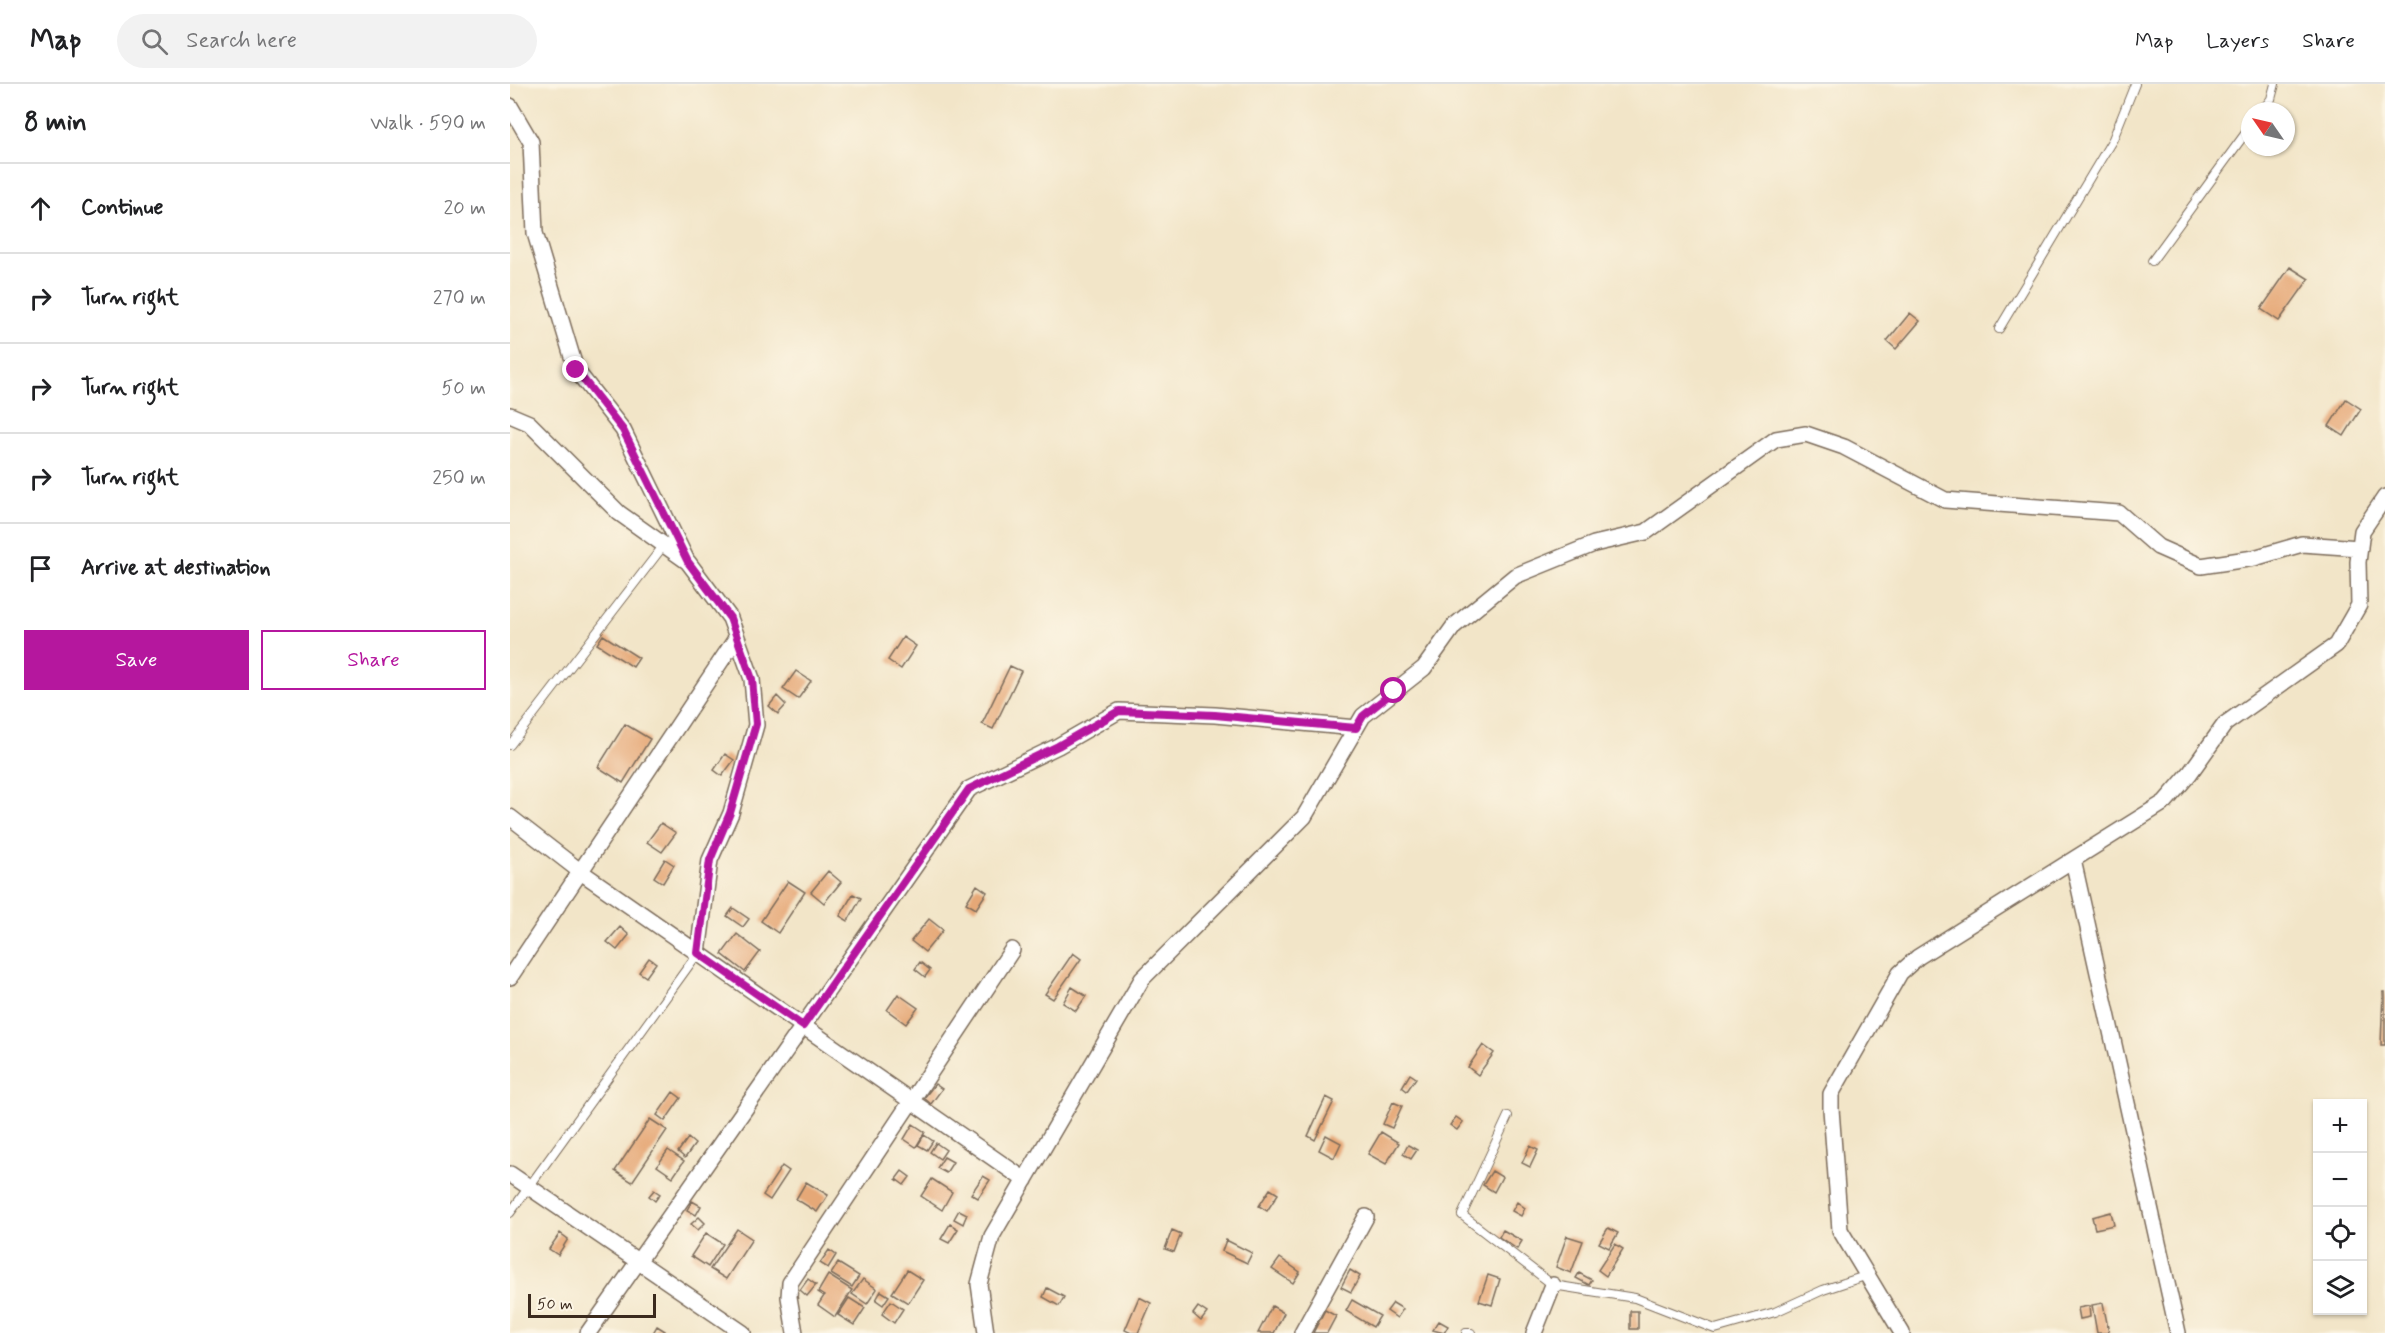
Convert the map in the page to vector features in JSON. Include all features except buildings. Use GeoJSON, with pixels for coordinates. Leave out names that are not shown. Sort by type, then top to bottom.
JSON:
{"type":"FeatureCollection","features":[{"type":"Feature","properties":{"kind":"street"},"geometry":{"type":"LineString","coordinates":[[510,106],[531,142],[535,233],[576,370],[623,430],[688,562],[730,618],[752,679],[756,724],[730,813],[710,860],[698,953]]}},
{"type":"Feature","properties":{"kind":"street"},"geometry":{"type":"LineString","coordinates":[[510,415],[529,423],[619,513],[688,562]]}},
{"type":"Feature","properties":{"kind":"street"},"geometry":{"type":"LineString","coordinates":[[986,1333],[979,1284],[992,1236],[1142,979],[1304,817],[1363,716],[1425,668],[1454,626],[1515,576],[1594,544],[1646,532],[1776,440],[1806,434],[1844,447],[1945,500],[2119,513],[2158,547],[2201,566],[2254,558],[2302,544],[2360,548]]}},
{"type":"Feature","properties":{"kind":"street"},"geometry":{"type":"LineString","coordinates":[[1902,1333],[1840,1230],[1831,1094],[1900,973],[1918,957],[2165,802],[2190,773],[2225,724],[2336,645],[2359,605],[2362,531],[2385,497]]}},
{"type":"Feature","properties":{"kind":"street"},"geometry":{"type":"LineString","coordinates":[[510,977],[737,637]]}},
{"type":"Feature","properties":{"kind":"street"},"geometry":{"type":"LineString","coordinates":[[588,1333],[969,789],[1058,746],[1119,711],[1215,715],[1356,728]]}},
{"type":"Feature","properties":{"kind":"street"},"geometry":{"type":"LineString","coordinates":[[510,817],[580,872],[1024,1180]]}},
{"type":"Feature","properties":{"kind":"street"},"geometry":{"type":"LineString","coordinates":[[2073,860],[2178,1333]]}},
{"type":"Feature","properties":{"kind":"street"},"geometry":{"type":"LineString","coordinates":[[795,1333],[789,1297],[790,1282],[1012,950]]}},
{"type":"Feature","properties":{"kind":"street"},"geometry":{"type":"LineString","coordinates":[[510,1174],[743,1333]]}},
{"type":"Feature","properties":{"kind":"street"},"geometry":{"type":"LineString","coordinates":[[1302,1333],[1366,1217]]}},
{"type":"Feature","properties":{"kind":"street"},"geometry":{"type":"LineString","coordinates":[[1534,1333],[1553,1285]]}},
{"type":"Feature","properties":{"kind":"lane"},"geometry":{"type":"LineString","coordinates":[[1999,329],[2113,139],[2135,84]]}},
{"type":"Feature","properties":{"kind":"lane"},"geometry":{"type":"LineString","coordinates":[[2269,102],[2275,84]]}},
{"type":"Feature","properties":{"kind":"lane"},"geometry":{"type":"LineString","coordinates":[[2152,261],[2241,139]]}},
{"type":"Feature","properties":{"kind":"lane"},"geometry":{"type":"LineString","coordinates":[[510,745],[664,545]]}},
{"type":"Feature","properties":{"kind":"lane"},"geometry":{"type":"LineString","coordinates":[[510,1213],[698,953]]}},
{"type":"Feature","properties":{"kind":"lane"},"geometry":{"type":"LineString","coordinates":[[1508,1116],[1462,1215],[1553,1285],[1635,1298],[1715,1329],[1775,1312],[1823,1290],[1868,1275]]}},
{"type":"Feature","properties":{"kind":"lane"},"geometry":{"type":"LineString","coordinates":[[1466,1333],[1471,1333]]}},
{"type":"Feature","properties":{"kind":"route"},"geometry":{"type":"LineString","coordinates":[[576,370],[623,430],[688,562],[730,618],[752,679],[756,724],[730,813],[710,860],[698,953],[803,1026],[969,789],[1058,746],[1119,711],[1215,715],[1356,728],[1363,716],[1394,691]]}}]}
